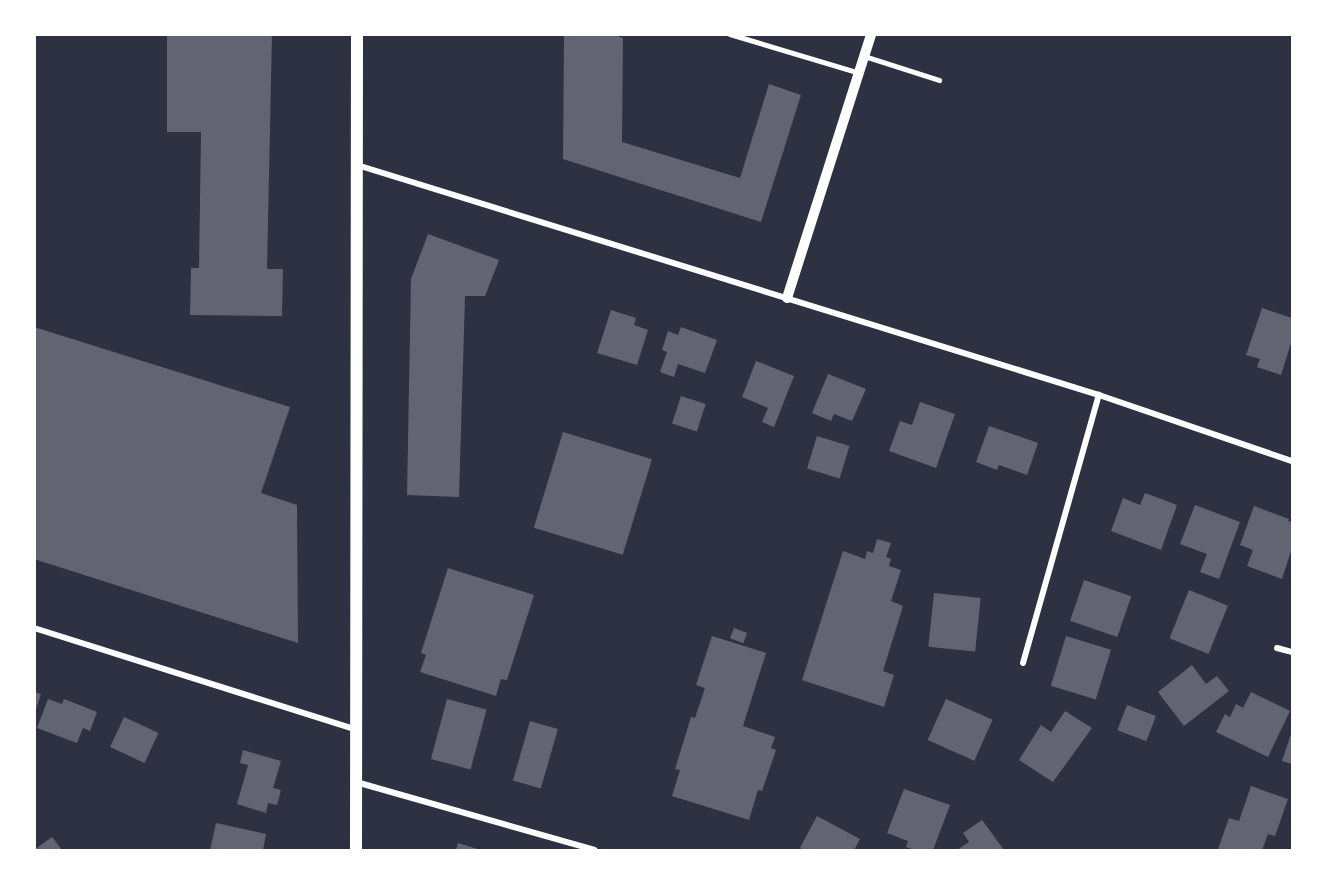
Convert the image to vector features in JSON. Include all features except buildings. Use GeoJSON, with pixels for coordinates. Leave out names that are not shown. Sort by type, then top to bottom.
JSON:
{"type":"FeatureCollection","features":[{"type":"Feature","properties":{"kind":"main road"},"geometry":{"type":"LineString","coordinates":[[356,850],[357,34]]}},
{"type":"Feature","properties":{"kind":"street"},"geometry":{"type":"LineString","coordinates":[[787,298],[871,34]]}},
{"type":"Feature","properties":{"kind":"street"},"geometry":{"type":"LineString","coordinates":[[356,165],[1099,395],[1293,461]]}},
{"type":"Feature","properties":{"kind":"street"},"geometry":{"type":"LineString","coordinates":[[1023,663],[1099,395]]}},
{"type":"Feature","properties":{"kind":"street"},"geometry":{"type":"LineString","coordinates":[[34,628],[355,729]]}},
{"type":"Feature","properties":{"kind":"street"},"geometry":{"type":"LineString","coordinates":[[1277,648],[1293,652]]}},
{"type":"Feature","properties":{"kind":"street"},"geometry":{"type":"LineString","coordinates":[[356,782],[594,850]]}},
{"type":"Feature","properties":{"kind":"lane"},"geometry":{"type":"LineString","coordinates":[[730,34],[859,73]]}},
{"type":"Feature","properties":{"kind":"lane"},"geometry":{"type":"LineString","coordinates":[[864,56],[939,80]]}}]}
